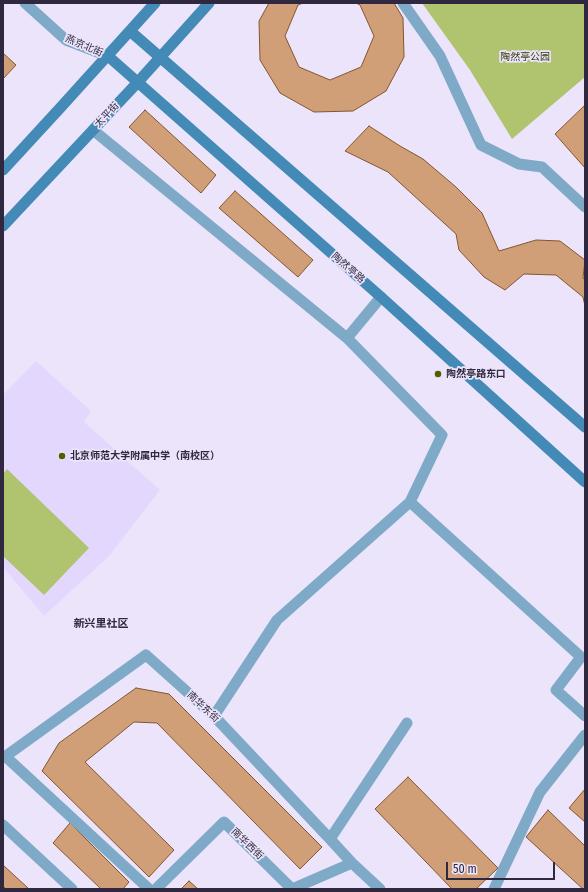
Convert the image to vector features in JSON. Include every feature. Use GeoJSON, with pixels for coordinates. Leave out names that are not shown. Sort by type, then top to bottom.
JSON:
{"type":"FeatureCollection","features":[{"type":"Feature","properties":{"kind":"main road"},"geometry":{"type":"LineString","coordinates":[[3,170],[155,3]]}},
{"type":"Feature","properties":{"kind":"main road","name":"太平街"},"geometry":{"type":"LineString","coordinates":[[3,226],[138,82],[209,3]]}},
{"type":"Feature","properties":{"kind":"main road"},"geometry":{"type":"LineString","coordinates":[[130,31],[585,427]]}},
{"type":"Feature","properties":{"kind":"main road","name":"陶然亭路"},"geometry":{"type":"LineString","coordinates":[[108,56],[381,297],[585,482]]}},
{"type":"Feature","properties":{"kind":"street","name":"燕京北街"},"geometry":{"type":"LineString","coordinates":[[25,3],[66,40],[108,56]]}},
{"type":"Feature","properties":{"kind":"street"},"geometry":{"type":"LineString","coordinates":[[403,3],[440,56],[482,145],[519,164],[542,166],[585,207]]}},
{"type":"Feature","properties":{"kind":"street"},"geometry":{"type":"LineString","coordinates":[[93,130],[347,338],[442,435],[410,502],[277,620],[214,716]]}},
{"type":"Feature","properties":{"kind":"street"},"geometry":{"type":"LineString","coordinates":[[347,338],[381,297]]}},
{"type":"Feature","properties":{"kind":"street"},"geometry":{"type":"LineString","coordinates":[[410,502],[581,657],[556,690],[585,716]]}},
{"type":"Feature","properties":{"kind":"street","name":"南华东街"},"geometry":{"type":"LineString","coordinates":[[4,757],[146,655],[214,716],[330,838],[352,864],[380,889]]}},
{"type":"Feature","properties":{"kind":"street"},"geometry":{"type":"LineString","coordinates":[[330,838],[407,723]]}},
{"type":"Feature","properties":{"kind":"street"},"geometry":{"type":"LineString","coordinates":[[494,889],[540,792],[585,735]]}},
{"type":"Feature","properties":{"kind":"street"},"geometry":{"type":"LineString","coordinates":[[4,757],[149,889]]}},
{"type":"Feature","properties":{"kind":"street","name":"南华西街"},"geometry":{"type":"LineString","coordinates":[[156,889],[224,822],[292,889],[352,864]]}},
{"type":"Feature","properties":{"kind":"street"},"geometry":{"type":"LineString","coordinates":[[3,825],[72,889]]}},
{"type":"Feature","properties":{"kind":"shaded area","name":"北京师范大学附属中学（南校区）"},"geometry":{"type":"Polygon","coordinates":[[[36,361],[91,411],[84,422],[160,490],[109,556],[44,616],[3,567],[3,395],[36,361]]]}},
{"type":"Feature","properties":{"kind":"green space","name":"陶然亭公园"},"geometry":{"type":"Polygon","coordinates":[[[422,3],[585,3],[585,77],[512,139],[470,70],[422,3]]]}},
{"type":"Feature","properties":{"kind":"green space"},"geometry":{"type":"Polygon","coordinates":[[[7,469],[89,548],[44,595],[3,556],[3,474],[7,469]]]}},
{"type":"Feature","properties":{"kind":"building"},"geometry":{"type":"Polygon","coordinates":[[[269,3],[303,3],[298,5],[285,36],[299,67],[330,80],[361,67],[374,36],[360,5],[356,3],[394,3],[403,18],[404,57],[386,91],[353,111],[314,112],[280,93],[260,60],[259,21],[269,3]]]}},
{"type":"Feature","properties":{"kind":"building"},"geometry":{"type":"Polygon","coordinates":[[[3,53],[16,65],[3,79],[3,53]]]}},
{"type":"Feature","properties":{"kind":"building"},"geometry":{"type":"Polygon","coordinates":[[[585,105],[585,168],[555,134],[585,105]]]}},
{"type":"Feature","properties":{"kind":"building"},"geometry":{"type":"Polygon","coordinates":[[[145,110],[216,175],[201,193],[129,127],[145,110]]]}},
{"type":"Feature","properties":{"kind":"building"},"geometry":{"type":"Polygon","coordinates":[[[369,126],[423,159],[456,187],[482,213],[499,251],[536,240],[560,241],[585,260],[583,278],[585,280],[585,306],[583,297],[556,275],[524,274],[505,290],[484,277],[459,250],[456,234],[388,172],[345,151],[369,126]]]}},
{"type":"Feature","properties":{"kind":"building"},"geometry":{"type":"Polygon","coordinates":[[[235,191],[313,260],[298,277],[219,208],[235,191]]]}},
{"type":"Feature","properties":{"kind":"building"},"geometry":{"type":"Polygon","coordinates":[[[136,688],[169,694],[322,847],[300,869],[157,723],[134,722],[85,762],[174,850],[149,877],[42,771],[59,743],[136,688]]]}},
{"type":"Feature","properties":{"kind":"building"},"geometry":{"type":"Polygon","coordinates":[[[408,777],[498,868],[476,889],[452,889],[375,809],[408,777]]]}},
{"type":"Feature","properties":{"kind":"building"},"geometry":{"type":"Polygon","coordinates":[[[585,789],[585,822],[569,808],[585,789]]]}},
{"type":"Feature","properties":{"kind":"building"},"geometry":{"type":"Polygon","coordinates":[[[548,810],[585,846],[585,889],[583,889],[526,837],[548,810]]]}},
{"type":"Feature","properties":{"kind":"building"},"geometry":{"type":"Polygon","coordinates":[[[70,823],[129,882],[123,889],[101,889],[53,843],[70,823]]]}},
{"type":"Feature","properties":{"kind":"building"},"geometry":{"type":"Polygon","coordinates":[[[3,865],[29,889],[6,889],[3,886],[3,865]]]}},
{"type":"Feature","properties":{"kind":"building"},"geometry":{"type":"Polygon","coordinates":[[[189,881],[198,889],[181,889],[189,881]]]}},
{"type":"Feature","properties":{"kind":"place","name":"陶然亭路东口"},"geometry":{"type":"Point","coordinates":[438,374]}},
{"type":"Feature","properties":{"kind":"place","name":"北京师范大学附属中学（南校区）"},"geometry":{"type":"Point","coordinates":[62,456]}},
{"type":"Feature","properties":{"kind":"district","name":"新兴里社区"},"geometry":{"type":"Point","coordinates":[101,624]}}]}
